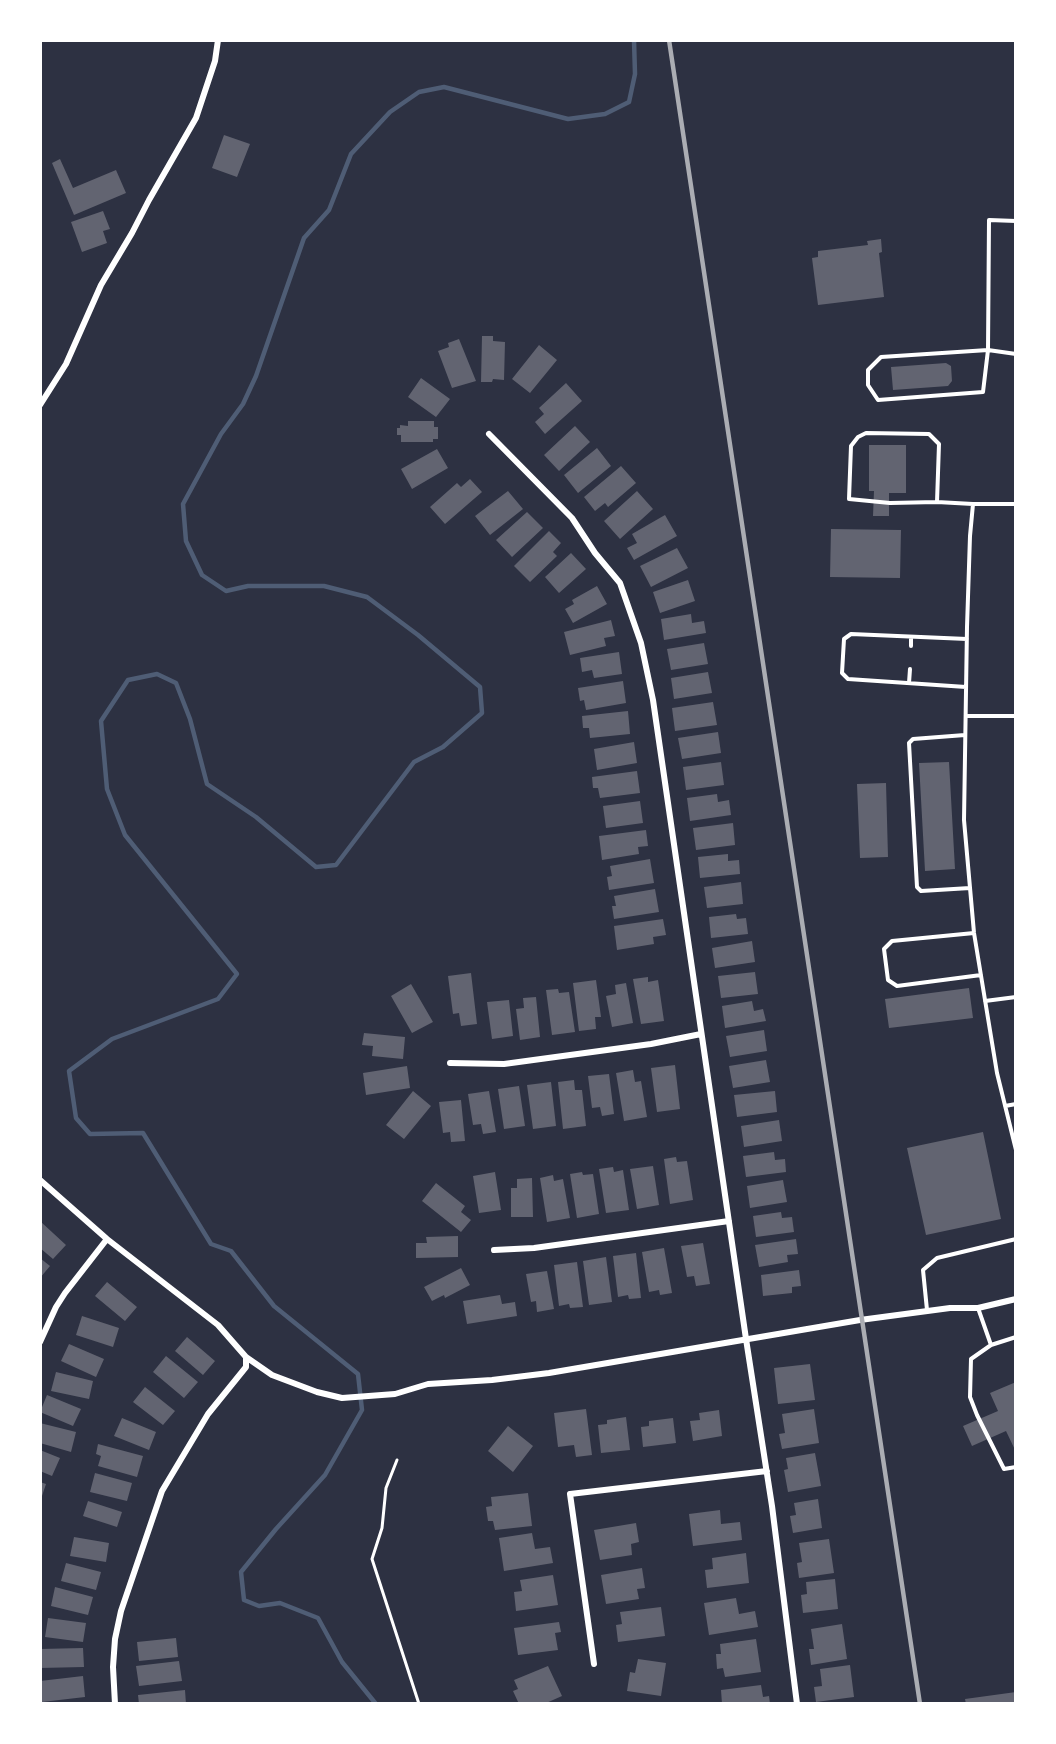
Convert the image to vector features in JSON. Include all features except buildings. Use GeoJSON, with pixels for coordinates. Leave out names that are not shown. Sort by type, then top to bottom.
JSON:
{"type":"FeatureCollection","features":[{"type":"Feature","properties":{"kind":"street"},"geometry":{"type":"LineString","coordinates":[[40,405],[66,364],[101,285],[196,118],[215,61],[218,40]]}},
{"type":"Feature","properties":{"kind":"street"},"geometry":{"type":"LineString","coordinates":[[489,434],[572,518],[595,553],[620,583],[641,643],[652,700],[767,1471],[797,1704]]}},
{"type":"Feature","properties":{"kind":"street"},"geometry":{"type":"LineString","coordinates":[[450,1063],[504,1064],[651,1044],[701,1034]]}},
{"type":"Feature","properties":{"kind":"street"},"geometry":{"type":"LineString","coordinates":[[40,1180],[107,1239],[218,1325],[246,1357],[272,1375],[316,1392],[342,1398],[396,1394],[428,1384],[492,1380],[549,1373],[927,1310],[978,1308],[1016,1299]]}},
{"type":"Feature","properties":{"kind":"street"},"geometry":{"type":"LineString","coordinates":[[494,1251],[534,1248],[729,1221]]}},
{"type":"Feature","properties":{"kind":"street"},"geometry":{"type":"LineString","coordinates":[[40,1342],[65,1293],[107,1239]]}},
{"type":"Feature","properties":{"kind":"street"},"geometry":{"type":"LineString","coordinates":[[115,1704],[114,1648],[121,1611],[162,1491],[208,1414],[246,1368],[246,1357]]}},
{"type":"Feature","properties":{"kind":"street"},"geometry":{"type":"LineString","coordinates":[[594,1664],[570,1494],[767,1471]]}},
{"type":"Feature","properties":{"kind":"lane"},"geometry":{"type":"LineString","coordinates":[[1016,221],[989,220],[988,350],[983,392],[878,400],[868,385],[868,370],[881,357],[988,350],[1016,354]]}},
{"type":"Feature","properties":{"kind":"lane"},"geometry":{"type":"LineString","coordinates":[[937,502],[939,444],[929,434],[867,433],[858,437],[851,446],[848,498],[890,503],[1016,504]]}},
{"type":"Feature","properties":{"kind":"lane"},"geometry":{"type":"LineString","coordinates":[[973,504],[967,639],[964,820],[974,933],[1005,1106],[1016,1150]]}},
{"type":"Feature","properties":{"kind":"lane"},"geometry":{"type":"LineString","coordinates":[[966,687],[848,679],[842,673],[842,661],[844,639],[851,634],[967,639]]}},
{"type":"Feature","properties":{"kind":"lane"},"geometry":{"type":"LineString","coordinates":[[911,637],[911,646]]}},
{"type":"Feature","properties":{"kind":"lane"},"geometry":{"type":"LineString","coordinates":[[909,684],[910,669]]}},
{"type":"Feature","properties":{"kind":"lane"},"geometry":{"type":"LineString","coordinates":[[966,716],[1016,716]]}},
{"type":"Feature","properties":{"kind":"lane"},"geometry":{"type":"LineString","coordinates":[[965,735],[913,739],[909,743],[916,887],[921,891],[970,888]]}},
{"type":"Feature","properties":{"kind":"lane"},"geometry":{"type":"LineString","coordinates":[[974,933],[892,941],[884,949],[888,980],[897,986],[981,975]]}},
{"type":"Feature","properties":{"kind":"lane"},"geometry":{"type":"LineString","coordinates":[[985,1001],[1016,997]]}},
{"type":"Feature","properties":{"kind":"lane"},"geometry":{"type":"LineString","coordinates":[[1005,1106],[1016,1104]]}},
{"type":"Feature","properties":{"kind":"lane"},"geometry":{"type":"LineString","coordinates":[[927,1310],[922,1270],[937,1258],[1016,1239]]}},
{"type":"Feature","properties":{"kind":"lane"},"geometry":{"type":"LineString","coordinates":[[978,1308],[991,1345]]}},
{"type":"Feature","properties":{"kind":"lane"},"geometry":{"type":"LineString","coordinates":[[1016,1337],[991,1345],[971,1359],[970,1397],[1004,1469],[1016,1467]]}},
{"type":"Feature","properties":{"kind":"path"},"geometry":{"type":"LineString","coordinates":[[397,1460],[387,1488],[382,1528],[372,1559],[419,1704]]}},
{"type":"Feature","properties":{"kind":"waterway"},"geometry":{"type":"LineString","coordinates":[[376,1704],[342,1662],[318,1618],[280,1603],[259,1606],[244,1600],[241,1572],[325,1475],[362,1410],[358,1374],[274,1306],[231,1251],[211,1244],[143,1133],[90,1134],[76,1118],[69,1071],[112,1039],[218,999],[237,974],[125,835],[107,789],[101,721],[128,680],[157,674],[176,683],[190,719],[207,784],[256,817],[316,867],[336,865],[414,762],[443,747],[482,713],[480,687],[418,635],[367,597],[324,586],[248,586],[226,591],[202,575],[186,541],[183,504],[221,434],[243,404],[256,376],[304,238],[329,210],[351,154],[390,112],[419,92],[444,87],[568,119],[605,114],[629,102],[635,74],[634,40]]}},
{"type":"Feature","properties":{"kind":"railway"},"geometry":{"type":"LineString","coordinates":[[669,40],[920,1704]]}}]}
